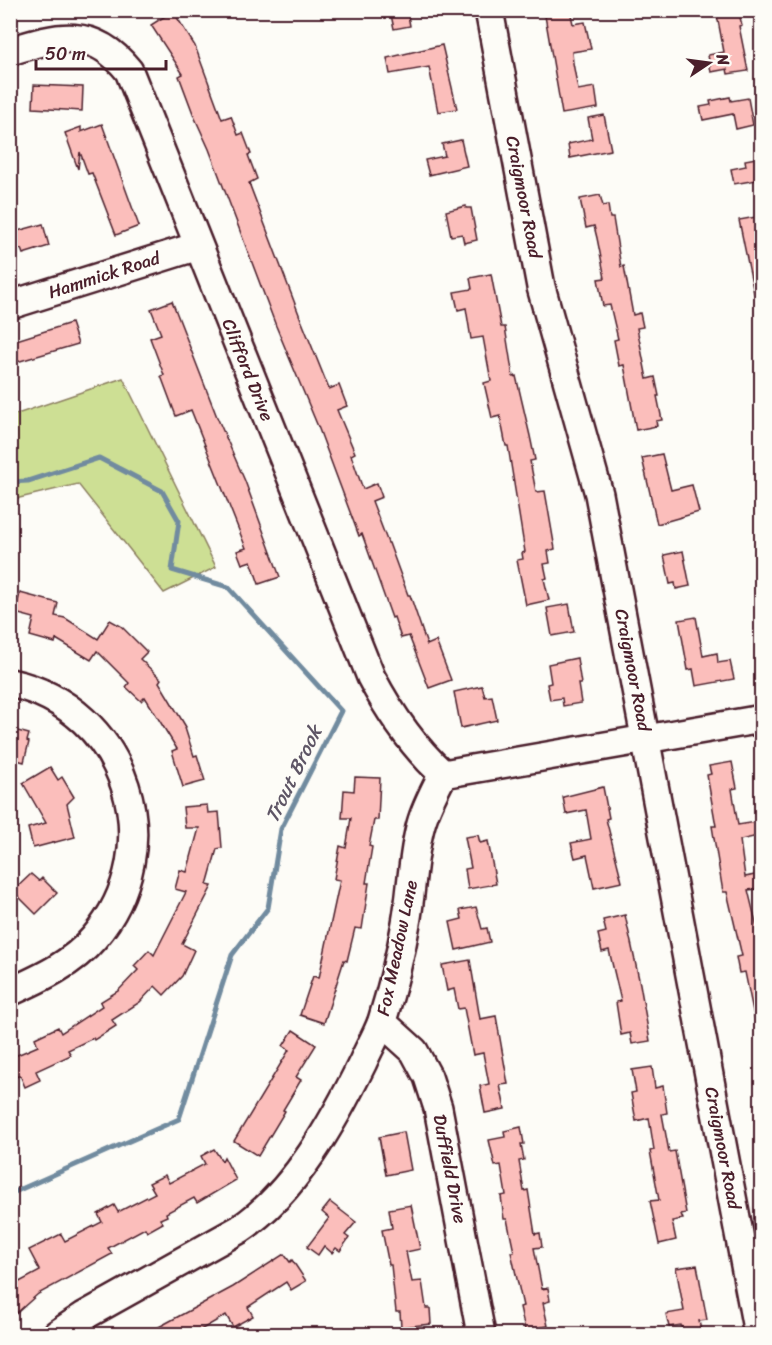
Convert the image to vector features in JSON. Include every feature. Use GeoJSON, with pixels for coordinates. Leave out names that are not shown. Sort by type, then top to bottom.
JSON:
{"type":"FeatureCollection","features":[{"type":"Feature","properties":{"kind":"street","name":"Craigmoor Road"},"geometry":{"type":"LineString","coordinates":[[489,10],[541,287],[599,494],[758,1335]]}},
{"type":"Feature","properties":{"kind":"street","name":"Clifford Drive"},"geometry":{"type":"LineString","coordinates":[[10,51],[49,39],[75,38],[95,43],[116,55],[129,71],[371,677],[384,703],[399,723],[427,759],[444,774]]}},
{"type":"Feature","properties":{"kind":"street","name":"Hammick Road"},"geometry":{"type":"LineString","coordinates":[[10,305],[198,246]]}},
{"type":"Feature","properties":{"kind":"street"},"geometry":{"type":"LineString","coordinates":[[10,683],[29,688],[53,699],[76,713],[95,732],[111,754],[125,785],[132,812],[134,834],[132,858],[125,884],[112,912],[95,937],[82,950],[53,971],[10,992]]}},
{"type":"Feature","properties":{"kind":"street"},"geometry":{"type":"LineString","coordinates":[[444,774],[762,719]]}},
{"type":"Feature","properties":{"kind":"street","name":"Fox Meadow Lane"},"geometry":{"type":"LineString","coordinates":[[57,1335],[84,1316],[257,1218],[273,1203],[301,1168],[330,1124],[382,1022],[406,925],[421,825],[431,797],[444,774]]}},
{"type":"Feature","properties":{"kind":"street","name":"Duffield Drive"},"geometry":{"type":"LineString","coordinates":[[382,1022],[414,1051],[428,1077],[438,1108],[481,1335]]}},
{"type":"Feature","properties":{"kind":"green space"},"geometry":{"type":"Polygon","coordinates":[[[123,378],[216,567],[164,593],[78,484],[11,500],[11,416],[123,378]]]}},
{"type":"Feature","properties":{"kind":"building"},"geometry":{"type":"Polygon","coordinates":[[[390,10],[407,10],[410,26],[394,29],[390,10]]]}},
{"type":"Feature","properties":{"kind":"building"},"geometry":{"type":"Polygon","coordinates":[[[544,10],[570,10],[573,24],[585,22],[591,49],[572,52],[573,63],[578,90],[595,87],[598,108],[562,114],[544,10]]]}},
{"type":"Feature","properties":{"kind":"building"},"geometry":{"type":"Polygon","coordinates":[[[719,10],[738,10],[748,71],[728,74],[727,69],[711,72],[708,55],[724,52],[717,15],[720,14],[719,10]]]}},
{"type":"Feature","properties":{"kind":"building"},"geometry":{"type":"Polygon","coordinates":[[[173,11],[195,46],[222,119],[231,116],[238,135],[243,133],[257,179],[249,183],[300,317],[329,389],[339,385],[347,406],[337,410],[355,453],[351,455],[363,489],[377,483],[382,497],[372,501],[408,595],[410,595],[427,645],[436,641],[451,680],[429,688],[409,636],[401,638],[394,617],[392,618],[362,534],[359,536],[209,149],[194,116],[179,76],[183,74],[151,25],[173,11]]]}},
{"type":"Feature","properties":{"kind":"building"},"geometry":{"type":"Polygon","coordinates":[[[442,45],[457,109],[438,112],[429,67],[390,74],[387,58],[442,45]]]}},
{"type":"Feature","properties":{"kind":"building"},"geometry":{"type":"Polygon","coordinates":[[[34,85],[83,87],[82,111],[33,108],[34,85]]]}},
{"type":"Feature","properties":{"kind":"building"},"geometry":{"type":"Polygon","coordinates":[[[730,97],[731,101],[748,98],[753,125],[736,129],[733,114],[703,120],[700,107],[711,105],[710,101],[730,97]]]}},
{"type":"Feature","properties":{"kind":"building"},"geometry":{"type":"Polygon","coordinates":[[[604,115],[611,150],[570,158],[568,144],[592,139],[588,118],[604,115]]]}},
{"type":"Feature","properties":{"kind":"building"},"geometry":{"type":"Polygon","coordinates":[[[102,124],[139,226],[116,235],[92,173],[88,174],[80,152],[78,169],[65,133],[81,127],[81,132],[102,124]]]}},
{"type":"Feature","properties":{"kind":"building"},"geometry":{"type":"Polygon","coordinates":[[[461,140],[467,166],[429,175],[425,160],[445,156],[442,144],[461,140]]]}},
{"type":"Feature","properties":{"kind":"building"},"geometry":{"type":"Polygon","coordinates":[[[762,157],[762,179],[734,184],[731,169],[746,166],[745,160],[762,157]]]}},
{"type":"Feature","properties":{"kind":"building"},"geometry":{"type":"Polygon","coordinates":[[[600,195],[603,206],[608,205],[610,218],[613,218],[621,267],[624,266],[633,315],[640,313],[643,327],[637,328],[647,379],[655,377],[659,396],[657,396],[662,420],[656,421],[657,426],[636,430],[624,365],[619,366],[614,340],[618,339],[610,305],[603,306],[598,279],[605,278],[597,238],[594,226],[586,228],[580,199],[600,195]]]}},
{"type":"Feature","properties":{"kind":"building"},"geometry":{"type":"Polygon","coordinates":[[[466,206],[466,208],[471,208],[477,240],[464,243],[462,234],[451,236],[446,211],[466,206]]]}},
{"type":"Feature","properties":{"kind":"building"},"geometry":{"type":"Polygon","coordinates":[[[762,216],[762,293],[754,293],[739,220],[762,216]]]}},
{"type":"Feature","properties":{"kind":"building"},"geometry":{"type":"Polygon","coordinates":[[[43,224],[49,246],[23,254],[21,249],[10,252],[10,233],[43,224]]]}},
{"type":"Feature","properties":{"kind":"building"},"geometry":{"type":"Polygon","coordinates":[[[491,274],[501,327],[505,327],[513,377],[516,376],[535,460],[530,461],[536,492],[545,491],[555,549],[548,551],[550,563],[544,564],[547,578],[544,579],[549,600],[526,605],[517,560],[523,559],[522,553],[525,552],[508,446],[506,446],[500,416],[492,418],[484,383],[491,381],[483,337],[471,339],[466,308],[458,310],[454,292],[472,289],[470,278],[491,274]]]}},
{"type":"Feature","properties":{"kind":"building"},"geometry":{"type":"Polygon","coordinates":[[[172,301],[217,417],[245,481],[280,577],[259,584],[251,561],[242,564],[237,551],[246,548],[191,410],[176,416],[150,338],[161,334],[151,309],[172,301]]]}},
{"type":"Feature","properties":{"kind":"building"},"geometry":{"type":"Polygon","coordinates":[[[71,323],[78,344],[10,364],[10,342],[71,323]]]}},
{"type":"Feature","properties":{"kind":"building"},"geometry":{"type":"Polygon","coordinates":[[[662,454],[671,490],[692,485],[699,512],[657,524],[642,458],[662,454]]]}},
{"type":"Feature","properties":{"kind":"building"},"geometry":{"type":"Polygon","coordinates":[[[683,551],[690,586],[676,589],[675,583],[670,584],[664,555],[683,551]]]}},
{"type":"Feature","properties":{"kind":"building"},"geometry":{"type":"Polygon","coordinates":[[[20,593],[58,603],[55,616],[65,618],[98,639],[110,620],[121,626],[147,652],[140,659],[161,679],[159,682],[186,727],[194,756],[197,755],[205,781],[183,787],[172,751],[177,749],[145,697],[141,701],[126,687],[129,683],[97,651],[91,660],[56,639],[55,643],[30,636],[34,618],[15,613],[20,593]]]}},
{"type":"Feature","properties":{"kind":"building"},"geometry":{"type":"Polygon","coordinates":[[[569,604],[574,632],[552,636],[547,608],[569,604]]]}},
{"type":"Feature","properties":{"kind":"building"},"geometry":{"type":"Polygon","coordinates":[[[696,617],[703,656],[717,653],[718,663],[730,661],[734,679],[696,686],[693,669],[688,670],[679,620],[696,617]]]}},
{"type":"Feature","properties":{"kind":"building"},"geometry":{"type":"Polygon","coordinates":[[[577,658],[581,703],[563,706],[562,698],[550,700],[547,684],[551,683],[548,664],[577,658]]]}},
{"type":"Feature","properties":{"kind":"building"},"geometry":{"type":"Polygon","coordinates":[[[482,686],[485,697],[492,696],[497,720],[461,728],[454,692],[482,686]]]}},
{"type":"Feature","properties":{"kind":"building"},"geometry":{"type":"Polygon","coordinates":[[[14,730],[29,734],[24,762],[10,758],[10,737],[14,730]]]}},
{"type":"Feature","properties":{"kind":"building"},"geometry":{"type":"Polygon","coordinates":[[[732,762],[737,788],[732,789],[738,825],[756,822],[758,836],[740,840],[745,877],[755,875],[757,889],[748,890],[762,947],[762,1020],[755,1021],[745,972],[739,973],[736,957],[742,956],[727,892],[723,892],[712,826],[716,826],[707,775],[711,774],[709,766],[732,762]]]}},
{"type":"Feature","properties":{"kind":"building"},"geometry":{"type":"Polygon","coordinates":[[[50,767],[58,780],[62,777],[74,797],[67,804],[75,837],[33,848],[28,828],[46,823],[23,783],[50,767]]]}},
{"type":"Feature","properties":{"kind":"building"},"geometry":{"type":"Polygon","coordinates":[[[355,777],[380,778],[378,820],[374,820],[369,846],[372,847],[366,883],[369,883],[362,929],[355,928],[347,961],[344,960],[324,1023],[300,1015],[313,976],[319,978],[340,880],[334,879],[340,846],[346,848],[351,818],[342,818],[344,790],[354,791],[355,777]]]}},
{"type":"Feature","properties":{"kind":"building"},"geometry":{"type":"Polygon","coordinates":[[[603,787],[609,818],[606,819],[622,882],[594,888],[587,855],[575,858],[571,843],[591,839],[586,810],[566,814],[563,797],[603,787]]]}},
{"type":"Feature","properties":{"kind":"building"},"geometry":{"type":"Polygon","coordinates":[[[207,805],[208,813],[219,812],[222,848],[217,849],[207,885],[212,886],[182,944],[194,950],[182,976],[164,995],[155,986],[140,1002],[112,1020],[116,1026],[94,1040],[93,1038],[68,1050],[71,1055],[36,1071],[40,1080],[25,1087],[20,1075],[10,1080],[10,1058],[38,1046],[35,1038],[58,1027],[61,1033],[102,1006],[100,1002],[118,991],[138,970],[134,966],[149,950],[154,955],[186,892],[175,889],[180,870],[187,872],[199,828],[185,828],[183,807],[207,805]]]}},
{"type":"Feature","properties":{"kind":"building"},"geometry":{"type":"Polygon","coordinates":[[[478,835],[480,843],[488,841],[496,884],[468,889],[465,869],[471,868],[465,837],[478,835]]]}},
{"type":"Feature","properties":{"kind":"building"},"geometry":{"type":"Polygon","coordinates":[[[31,874],[39,881],[42,878],[57,893],[36,914],[13,891],[31,874]]]}},
{"type":"Feature","properties":{"kind":"building"},"geometry":{"type":"Polygon","coordinates":[[[476,907],[482,929],[487,928],[490,942],[456,950],[450,922],[462,919],[460,910],[476,907]]]}},
{"type":"Feature","properties":{"kind":"building"},"geometry":{"type":"Polygon","coordinates":[[[625,915],[650,1041],[632,1044],[630,1033],[621,1035],[616,1002],[621,1001],[609,950],[602,952],[598,934],[606,932],[603,920],[625,915]]]}},
{"type":"Feature","properties":{"kind":"building"},"geometry":{"type":"Polygon","coordinates":[[[470,960],[480,1019],[496,1016],[508,1084],[500,1085],[505,1109],[485,1113],[480,1086],[489,1084],[483,1053],[473,1055],[464,1008],[458,1009],[454,989],[447,991],[442,965],[470,960]]]}},
{"type":"Feature","properties":{"kind":"building"},"geometry":{"type":"Polygon","coordinates":[[[293,1030],[316,1045],[296,1077],[301,1080],[283,1110],[285,1111],[258,1156],[234,1141],[289,1050],[283,1046],[293,1030]]]}},
{"type":"Feature","properties":{"kind":"building"},"geometry":{"type":"Polygon","coordinates":[[[652,1067],[655,1088],[663,1086],[667,1113],[662,1114],[669,1152],[675,1151],[686,1213],[681,1214],[683,1219],[672,1221],[676,1240],[659,1244],[650,1201],[659,1200],[650,1151],[654,1150],[649,1118],[636,1121],[631,1093],[636,1092],[632,1070],[652,1067]]]}},
{"type":"Feature","properties":{"kind":"building"},"geometry":{"type":"Polygon","coordinates":[[[521,1127],[524,1160],[519,1161],[524,1191],[528,1190],[535,1234],[540,1233],[542,1247],[534,1248],[542,1289],[548,1288],[550,1301],[543,1303],[548,1326],[525,1330],[520,1307],[523,1306],[511,1252],[514,1252],[507,1219],[504,1219],[501,1196],[506,1195],[501,1165],[495,1166],[489,1140],[505,1137],[504,1131],[521,1127]]]}},
{"type":"Feature","properties":{"kind":"building"},"geometry":{"type":"Polygon","coordinates":[[[404,1132],[411,1170],[386,1175],[379,1137],[404,1132]]]}},
{"type":"Feature","properties":{"kind":"building"},"geometry":{"type":"Polygon","coordinates":[[[214,1149],[222,1161],[224,1157],[236,1180],[197,1203],[194,1198],[166,1213],[167,1216],[160,1219],[163,1223],[147,1232],[145,1228],[108,1248],[112,1254],[38,1294],[10,1319],[10,1287],[40,1271],[29,1250],[61,1234],[65,1241],[102,1222],[98,1214],[114,1205],[118,1212],[155,1193],[149,1183],[165,1175],[169,1183],[205,1164],[201,1156],[214,1149]]]}},
{"type":"Feature","properties":{"kind":"building"},"geometry":{"type":"Polygon","coordinates":[[[330,1202],[356,1222],[345,1235],[349,1238],[340,1251],[336,1248],[332,1253],[324,1246],[318,1255],[307,1247],[329,1218],[322,1212],[330,1202]]]}},
{"type":"Feature","properties":{"kind":"building"},"geometry":{"type":"Polygon","coordinates":[[[411,1205],[420,1249],[406,1252],[412,1282],[422,1281],[426,1308],[430,1308],[431,1324],[401,1327],[400,1312],[396,1312],[391,1265],[389,1265],[382,1230],[392,1228],[389,1209],[411,1205]]]}},
{"type":"Feature","properties":{"kind":"building"},"geometry":{"type":"Polygon","coordinates":[[[284,1254],[290,1262],[292,1260],[306,1281],[291,1290],[286,1282],[248,1307],[253,1316],[233,1327],[226,1315],[192,1335],[144,1335],[233,1287],[284,1254]]]}},
{"type":"Feature","properties":{"kind":"building"},"geometry":{"type":"Polygon","coordinates":[[[697,1265],[707,1320],[699,1321],[702,1335],[683,1335],[681,1325],[669,1327],[666,1314],[684,1311],[676,1268],[697,1265]]]}},
{"type":"Feature","properties":{"kind":"waterway","name":"Trout Brook"},"geometry":{"type":"LineString","coordinates":[[10,482],[28,481],[99,458],[162,491],[179,521],[172,570],[228,587],[341,711],[281,829],[268,908],[232,955],[179,1119],[10,1194]]}}]}
